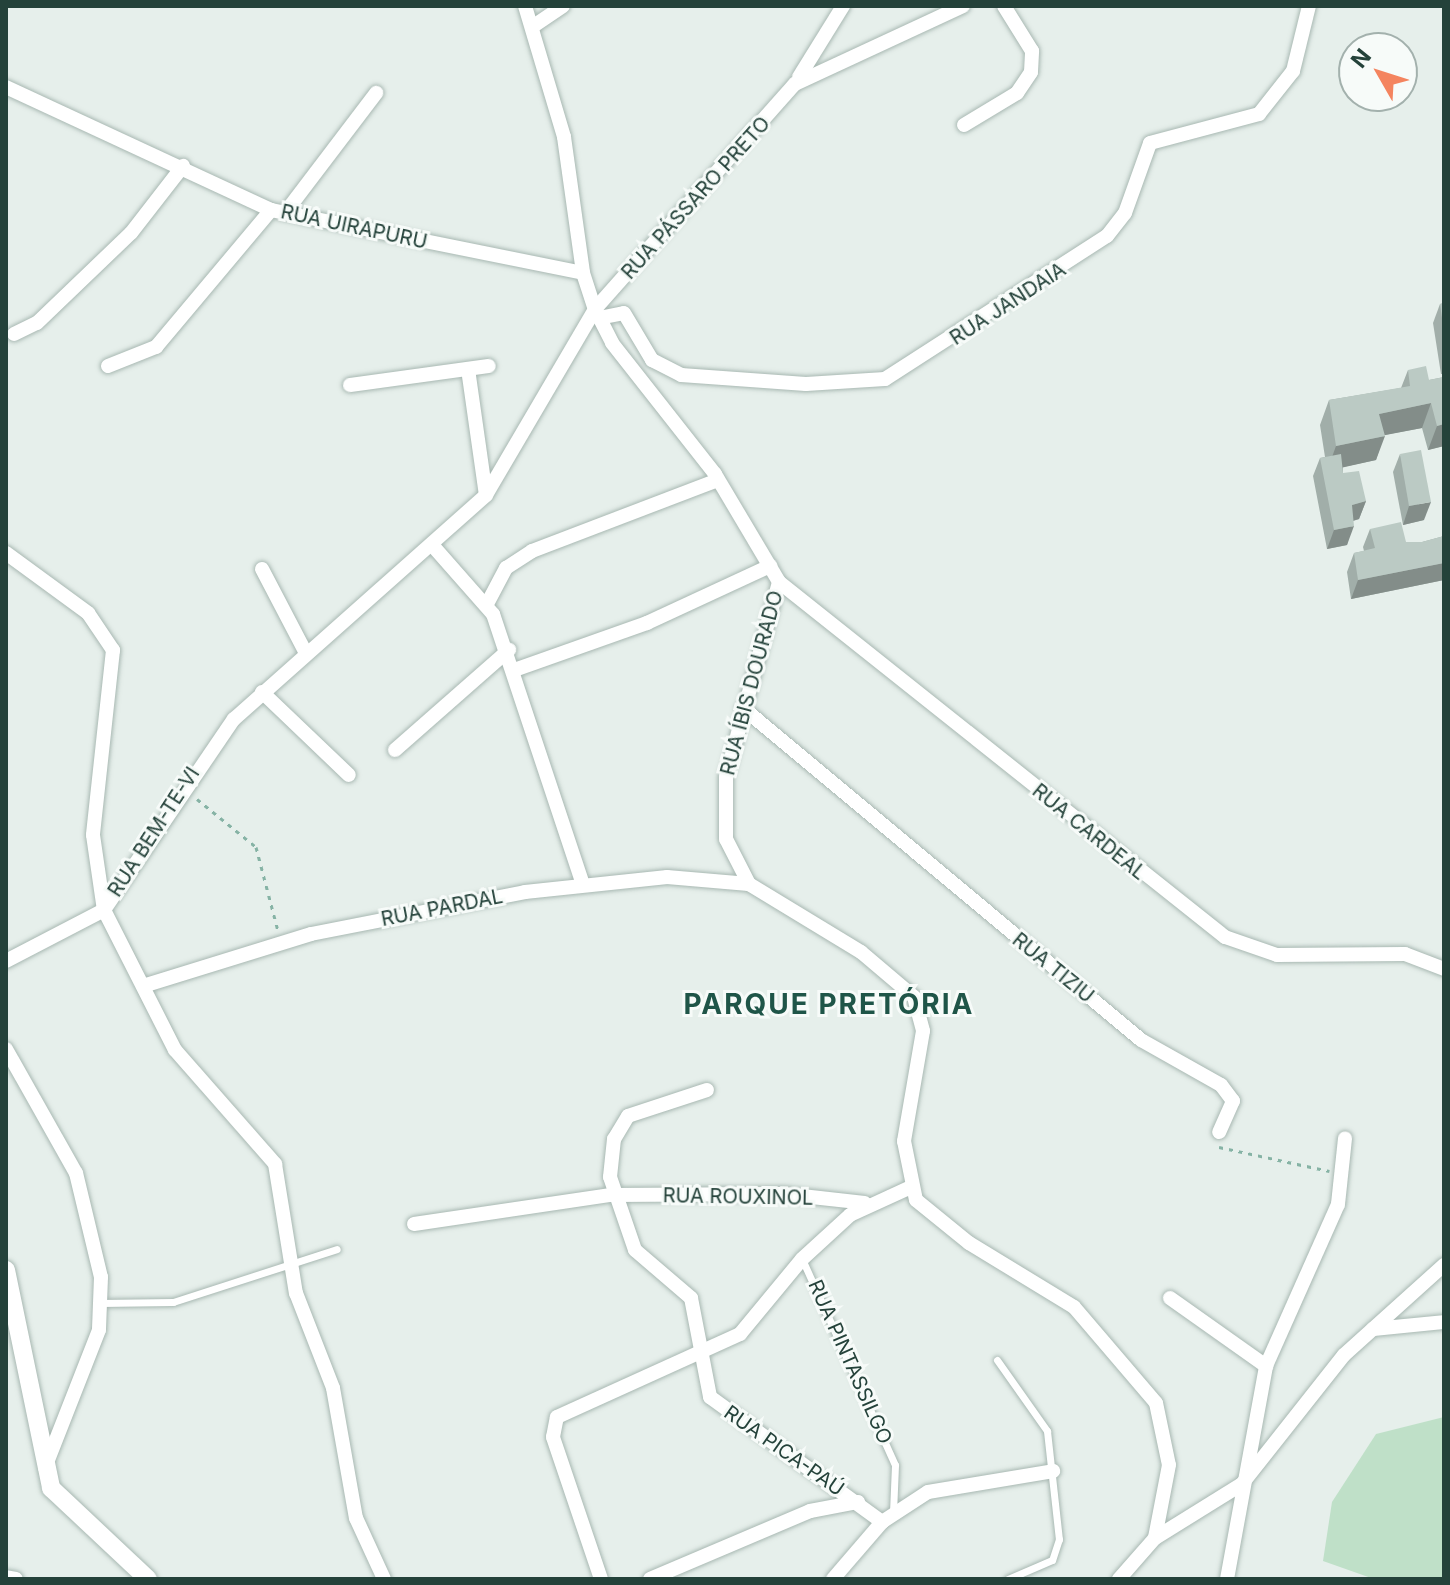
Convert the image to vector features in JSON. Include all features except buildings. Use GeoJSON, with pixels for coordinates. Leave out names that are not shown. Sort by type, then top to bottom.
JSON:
{"type":"FeatureCollection","features":[{"type":"Feature","properties":{"kind":"street","name":"RUA ÍBIS DOURADO"},"geometry":{"type":"LineString","coordinates":[[525,6],[564,137],[583,273],[597,314],[718,480],[779,582],[743,708],[724,813],[726,839],[749,884]]}},
{"type":"Feature","properties":{"kind":"street"},"geometry":{"type":"LineString","coordinates":[[532,27],[563,6]]}},
{"type":"Feature","properties":{"kind":"street","name":"RUA PÁSSARO PRETO"},"geometry":{"type":"LineString","coordinates":[[597,314],[795,84],[843,6]]}},
{"type":"Feature","properties":{"kind":"street","name":"RUA PÁSSARO PRETO"},"geometry":{"type":"LineString","coordinates":[[795,84],[963,6]]}},
{"type":"Feature","properties":{"kind":"street"},"geometry":{"type":"LineString","coordinates":[[964,125],[1017,93],[1031,72],[1032,51],[1004,6]]}},
{"type":"Feature","properties":{"kind":"street","name":"RUA JANDAIA"},"geometry":{"type":"LineString","coordinates":[[597,314],[624,313],[652,360],[681,375],[806,384],[885,379],[1107,236],[1125,213],[1150,143],[1259,114],[1293,71],[1309,6]]}},
{"type":"Feature","properties":{"kind":"street","name":"RUA UIRAPURU"},"geometry":{"type":"LineString","coordinates":[[6,87],[278,211],[583,273]]}},
{"type":"Feature","properties":{"kind":"street"},"geometry":{"type":"LineString","coordinates":[[108,366],[156,347],[278,211],[376,93]]}},
{"type":"Feature","properties":{"kind":"street"},"geometry":{"type":"LineString","coordinates":[[14,334],[37,323],[131,233],[183,166]]}},
{"type":"Feature","properties":{"kind":"street","name":"RUA BEM-TE-VI"},"geometry":{"type":"LineString","coordinates":[[384,1579],[356,1518],[333,1388],[290,1265],[275,1164],[175,1050],[104,910],[182,787],[262,692],[433,546],[486,495],[597,314]]}},
{"type":"Feature","properties":{"kind":"street"},"geometry":{"type":"LineString","coordinates":[[350,385],[489,366]]}},
{"type":"Feature","properties":{"kind":"street"},"geometry":{"type":"LineString","coordinates":[[468,369],[486,495]]}},
{"type":"Feature","properties":{"kind":"street"},"geometry":{"type":"LineString","coordinates":[[487,604],[506,568],[532,551],[718,480]]}},
{"type":"Feature","properties":{"kind":"street"},"geometry":{"type":"LineString","coordinates":[[433,546],[487,604],[509,650],[583,884]]}},
{"type":"Feature","properties":{"kind":"street"},"geometry":{"type":"LineString","coordinates":[[6,553],[88,613],[113,650],[94,859],[104,910],[6,961]]}},
{"type":"Feature","properties":{"kind":"street"},"geometry":{"type":"LineString","coordinates":[[517,669],[647,623],[770,566]]}},
{"type":"Feature","properties":{"kind":"street"},"geometry":{"type":"LineString","coordinates":[[262,569],[306,653]]}},
{"type":"Feature","properties":{"kind":"street","name":"RUA CARDEAL"},"geometry":{"type":"LineString","coordinates":[[779,582],[1225,937],[1277,955],[1405,954],[1444,969]]}},
{"type":"Feature","properties":{"kind":"street"},"geometry":{"type":"LineString","coordinates":[[395,750],[509,650]]}},
{"type":"Feature","properties":{"kind":"street"},"geometry":{"type":"LineString","coordinates":[[262,692],[349,775]]}},
{"type":"Feature","properties":{"kind":"street","name":"RUA TIZIU"},"geometry":{"type":"LineString","coordinates":[[743,708],[1141,1040],[1221,1085],[1233,1101],[1219,1132]]}},
{"type":"Feature","properties":{"kind":"street","name":"RUA PARDAL"},"geometry":{"type":"LineString","coordinates":[[143,986],[282,942],[583,884],[667,877],[749,884]]}},
{"type":"Feature","properties":{"kind":"street"},"geometry":{"type":"LineString","coordinates":[[749,884],[861,952],[914,997],[923,1031],[904,1141],[909,1188],[941,1224],[1074,1307],[1156,1403],[1169,1465],[1155,1538]]}},
{"type":"Feature","properties":{"kind":"street"},"geometry":{"type":"LineString","coordinates":[[6,1049],[76,1173],[93,1231],[100,1303],[99,1330],[44,1468]]}},
{"type":"Feature","properties":{"kind":"street","name":"RUA PICA-PAÚ"},"geometry":{"type":"LineString","coordinates":[[707,1090],[628,1116],[614,1139],[611,1195],[635,1250],[691,1298],[703,1382],[724,1411],[858,1502],[887,1518]]}},
{"type":"Feature","properties":{"kind":"street"},"geometry":{"type":"LineString","coordinates":[[1227,1579],[1266,1366],[1327,1235],[1344,1174],[1345,1138]]}},
{"type":"Feature","properties":{"kind":"street"},"geometry":{"type":"LineString","coordinates":[[594,1578],[553,1423],[562,1412],[700,1351],[754,1323],[802,1259],[865,1203],[909,1188]]}},
{"type":"Feature","properties":{"kind":"street","name":"RUA ROUXINOL"},"geometry":{"type":"LineString","coordinates":[[414,1224],[611,1195],[784,1194],[865,1203]]}},
{"type":"Feature","properties":{"kind":"street"},"geometry":{"type":"LineString","coordinates":[[1119,1579],[1155,1538],[1242,1484],[1373,1329],[1444,1265]]}},
{"type":"Feature","properties":{"kind":"street"},"geometry":{"type":"LineString","coordinates":[[6,1270],[44,1468],[51,1488],[148,1579]]}},
{"type":"Feature","properties":{"kind":"street"},"geometry":{"type":"LineString","coordinates":[[1170,1298],[1266,1366]]}},
{"type":"Feature","properties":{"kind":"street"},"geometry":{"type":"LineString","coordinates":[[1373,1329],[1444,1322]]}},
{"type":"Feature","properties":{"kind":"street"},"geometry":{"type":"LineString","coordinates":[[833,1579],[887,1518],[928,1492],[1053,1471]]}},
{"type":"Feature","properties":{"kind":"street"},"geometry":{"type":"LineString","coordinates":[[650,1579],[810,1511],[858,1502]]}},
{"type":"Feature","properties":{"kind":"street"},"geometry":{"type":"LineString","coordinates":[[6,1577],[16,1579]]}},
{"type":"Feature","properties":{"kind":"lane"},"geometry":{"type":"LineString","coordinates":[[100,1303],[173,1302],[337,1249]]}},
{"type":"Feature","properties":{"kind":"lane","name":"RUA PINTASSILGO"},"geometry":{"type":"LineString","coordinates":[[802,1259],[895,1465],[887,1518]]}},
{"type":"Feature","properties":{"kind":"lane"},"geometry":{"type":"LineString","coordinates":[[997,1360],[1040,1416],[1053,1471],[1056,1555],[1008,1579]]}},
{"type":"Feature","properties":{"kind":"path"},"geometry":{"type":"LineString","coordinates":[[182,787],[256,847],[263,895],[282,942]]}},
{"type":"Feature","properties":{"kind":"path"},"geometry":{"type":"LineString","coordinates":[[1219,1132],[1218,1146],[1229,1152],[1344,1174]]}},
{"type":"Feature","properties":{"kind":"green space"},"geometry":{"type":"Polygon","coordinates":[[[1444,1417],[1444,1579],[1374,1579],[1323,1561],[1332,1502],[1376,1434],[1444,1417]]]}},
{"type":"Feature","properties":{"kind":"district","name":"PARQUE PRETÓRIA"},"geometry":{"type":"Point","coordinates":[829,1004]}}]}
